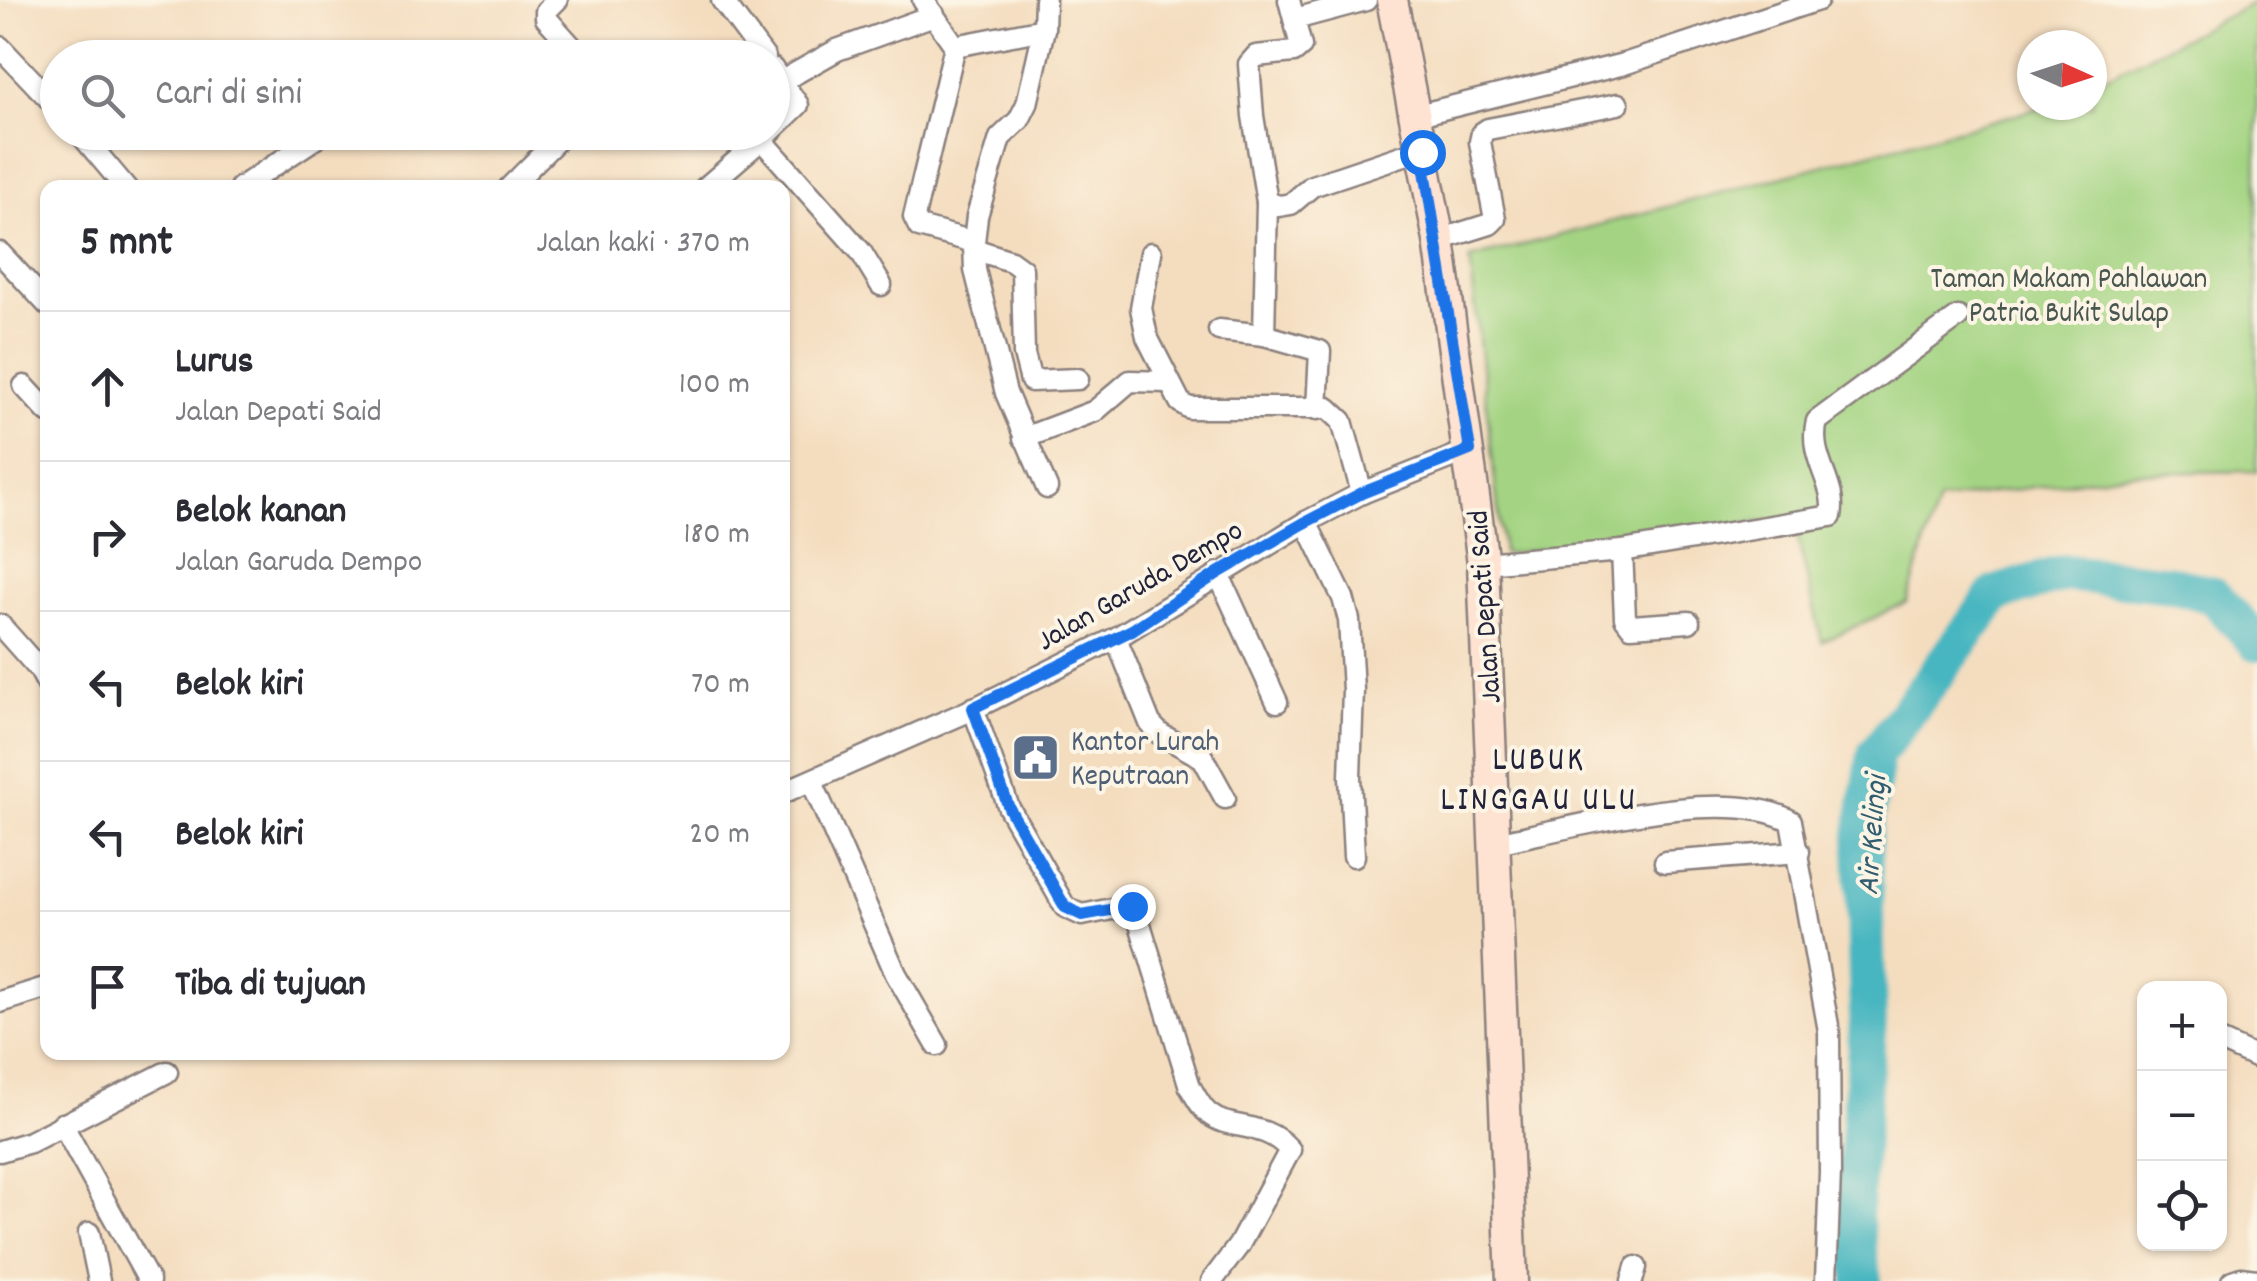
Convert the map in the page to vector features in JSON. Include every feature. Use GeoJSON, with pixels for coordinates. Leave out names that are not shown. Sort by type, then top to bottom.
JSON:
{"type":"FeatureCollection","features":[{"type":"Feature","properties":{"kind":"main road","name":"Jalan Depati Said"},"geometry":{"type":"LineString","coordinates":[[1392,0],[1439,240],[1483,563],[1512,1281]]}},
{"type":"Feature","properties":{"kind":"street"},"geometry":{"type":"LineString","coordinates":[[557,0],[546,11],[546,18],[566,40]]}},
{"type":"Feature","properties":{"kind":"street"},"geometry":{"type":"LineString","coordinates":[[722,0],[751,40]]}},
{"type":"Feature","properties":{"kind":"street"},"geometry":{"type":"LineString","coordinates":[[1046,0],[1044,29],[1024,114],[1000,138],[977,216],[974,246],[975,270],[1006,392],[1047,488]]}},
{"type":"Feature","properties":{"kind":"street"},"geometry":{"type":"LineString","coordinates":[[1264,335],[1267,202],[1252,116],[1250,64],[1256,56],[1294,52],[1298,48],[1300,41],[1292,9],[1366,0]]}},
{"type":"Feature","properties":{"kind":"street"},"geometry":{"type":"LineString","coordinates":[[1414,116],[1624,64],[1818,0]]}},
{"type":"Feature","properties":{"kind":"street"},"geometry":{"type":"LineString","coordinates":[[790,69],[928,8],[955,46],[914,217],[919,227],[1011,261],[1022,269],[1024,354],[1031,382]]}},
{"type":"Feature","properties":{"kind":"street"},"geometry":{"type":"LineString","coordinates":[[955,46],[1044,29]]}},
{"type":"Feature","properties":{"kind":"street"},"geometry":{"type":"LineString","coordinates":[[0,47],[40,89]]}},
{"type":"Feature","properties":{"kind":"street"},"geometry":{"type":"LineString","coordinates":[[790,93],[798,105],[790,113]]}},
{"type":"Feature","properties":{"kind":"street"},"geometry":{"type":"LineString","coordinates":[[1439,240],[1495,219],[1480,142],[1488,129],[1618,104]]}},
{"type":"Feature","properties":{"kind":"street"},"geometry":{"type":"LineString","coordinates":[[1267,202],[1290,204],[1312,186],[1422,149]]}},
{"type":"Feature","properties":{"kind":"street"},"geometry":{"type":"LineString","coordinates":[[94,150],[119,180]]}},
{"type":"Feature","properties":{"kind":"street"},"geometry":{"type":"LineString","coordinates":[[252,180],[298,150]]}},
{"type":"Feature","properties":{"kind":"street"},"geometry":{"type":"LineString","coordinates":[[517,180],[547,150]]}},
{"type":"Feature","properties":{"kind":"street"},"geometry":{"type":"LineString","coordinates":[[714,180],[749,150]]}},
{"type":"Feature","properties":{"kind":"street"},"geometry":{"type":"LineString","coordinates":[[781,150],[861,252],[881,285]]}},
{"type":"Feature","properties":{"kind":"street"},"geometry":{"type":"LineString","coordinates":[[0,253],[40,296]]}},
{"type":"Feature","properties":{"kind":"street"},"geometry":{"type":"LineString","coordinates":[[1151,253],[1141,308],[1147,338],[1180,402],[1189,408],[1328,408],[1342,421],[1362,493]]}},
{"type":"Feature","properties":{"kind":"street"},"geometry":{"type":"LineString","coordinates":[[1483,563],[1622,551],[1831,516],[1832,502],[1812,438],[1817,420],[1958,317]]}},
{"type":"Feature","properties":{"kind":"street"},"geometry":{"type":"LineString","coordinates":[[1219,330],[1264,335],[1320,351],[1317,408]]}},
{"type":"Feature","properties":{"kind":"street"},"geometry":{"type":"LineString","coordinates":[[1006,392],[1031,382],[1078,379]]}},
{"type":"Feature","properties":{"kind":"street"},"geometry":{"type":"LineString","coordinates":[[1024,438],[1095,412],[1130,381],[1168,382]]}},
{"type":"Feature","properties":{"kind":"street"},"geometry":{"type":"LineString","coordinates":[[24,386],[40,403]]}},
{"type":"Feature","properties":{"kind":"street","name":"Jalan Garuda Dempo"},"geometry":{"type":"LineString","coordinates":[[790,790],[1116,638],[1218,573],[1362,493],[1470,450]]}},
{"type":"Feature","properties":{"kind":"street"},"geometry":{"type":"LineString","coordinates":[[1306,522],[1344,598],[1349,620],[1354,856]]}},
{"type":"Feature","properties":{"kind":"street"},"geometry":{"type":"LineString","coordinates":[[1622,551],[1625,618],[1631,626],[1689,622]]}},
{"type":"Feature","properties":{"kind":"street"},"geometry":{"type":"LineString","coordinates":[[1218,573],[1277,702]]}},
{"type":"Feature","properties":{"kind":"street"},"geometry":{"type":"LineString","coordinates":[[0,625],[40,670]]}},
{"type":"Feature","properties":{"kind":"street"},"geometry":{"type":"LineString","coordinates":[[1116,638],[1150,723],[1160,734],[1203,758],[1225,798]]}},
{"type":"Feature","properties":{"kind":"street"},"geometry":{"type":"LineString","coordinates":[[973,708],[1009,808],[1065,907],[1082,915],[1127,906],[1136,908],[1190,1088],[1198,1101],[1214,1118],[1258,1128],[1275,1136],[1290,1150],[1239,1246],[1212,1281]]}},
{"type":"Feature","properties":{"kind":"street"},"geometry":{"type":"LineString","coordinates":[[812,782],[896,974],[937,1045]]}},
{"type":"Feature","properties":{"kind":"street"},"geometry":{"type":"LineString","coordinates":[[1495,843],[1694,805],[1778,814],[1791,821],[1830,1030],[1826,1281]]}},
{"type":"Feature","properties":{"kind":"street"},"geometry":{"type":"LineString","coordinates":[[1665,862],[1799,852]]}},
{"type":"Feature","properties":{"kind":"street"},"geometry":{"type":"LineString","coordinates":[[0,1002],[40,990]]}},
{"type":"Feature","properties":{"kind":"street"},"geometry":{"type":"LineString","coordinates":[[2227,1044],[2257,1058]]}},
{"type":"Feature","properties":{"kind":"street"},"geometry":{"type":"LineString","coordinates":[[0,1151],[30,1142],[167,1072]]}},
{"type":"Feature","properties":{"kind":"street"},"geometry":{"type":"LineString","coordinates":[[62,1124],[149,1281]]}},
{"type":"Feature","properties":{"kind":"street"},"geometry":{"type":"LineString","coordinates":[[89,1234],[99,1281]]}},
{"type":"Feature","properties":{"kind":"street"},"geometry":{"type":"LineString","coordinates":[[2232,1281],[2257,1280]]}},
{"type":"Feature","properties":{"kind":"green space","name":"Taman Makam Pahlawan Patria Bukit Sulap"},"geometry":{"type":"Polygon","coordinates":[[[2257,1],[2257,471],[2130,473],[1938,501],[1907,602],[1822,642],[1793,518],[1503,554],[1470,259],[2017,114],[2017,120],[2107,120],[2107,76],[2257,1]]]}},
{"type":"Feature","properties":{"kind":"waterway","name":"Air Kelingi"},"geometry":{"type":"LineString","coordinates":[[1863,1281],[1853,1217],[1868,1021],[1863,836],[1876,754],[1996,594],[2065,573],[2172,584],[2214,596],[2257,643]]}},
{"type":"Feature","properties":{"kind":"place","name":"Kantor Lurah Keputraan"},"geometry":{"type":"Point","coordinates":[1036,757]}},
{"type":"Feature","properties":{"kind":"district","name":"LUBUK LINGGAU ULU"},"geometry":{"type":"Point","coordinates":[1539,777]}},
{"type":"Feature","properties":{"kind":"route"},"geometry":{"type":"LineString","coordinates":[[1132,906],[1082,915],[1065,907],[1009,808],[973,708],[1132,630],[1218,573],[1306,522],[1362,493],[1470,450],[1422,152]]}}]}
